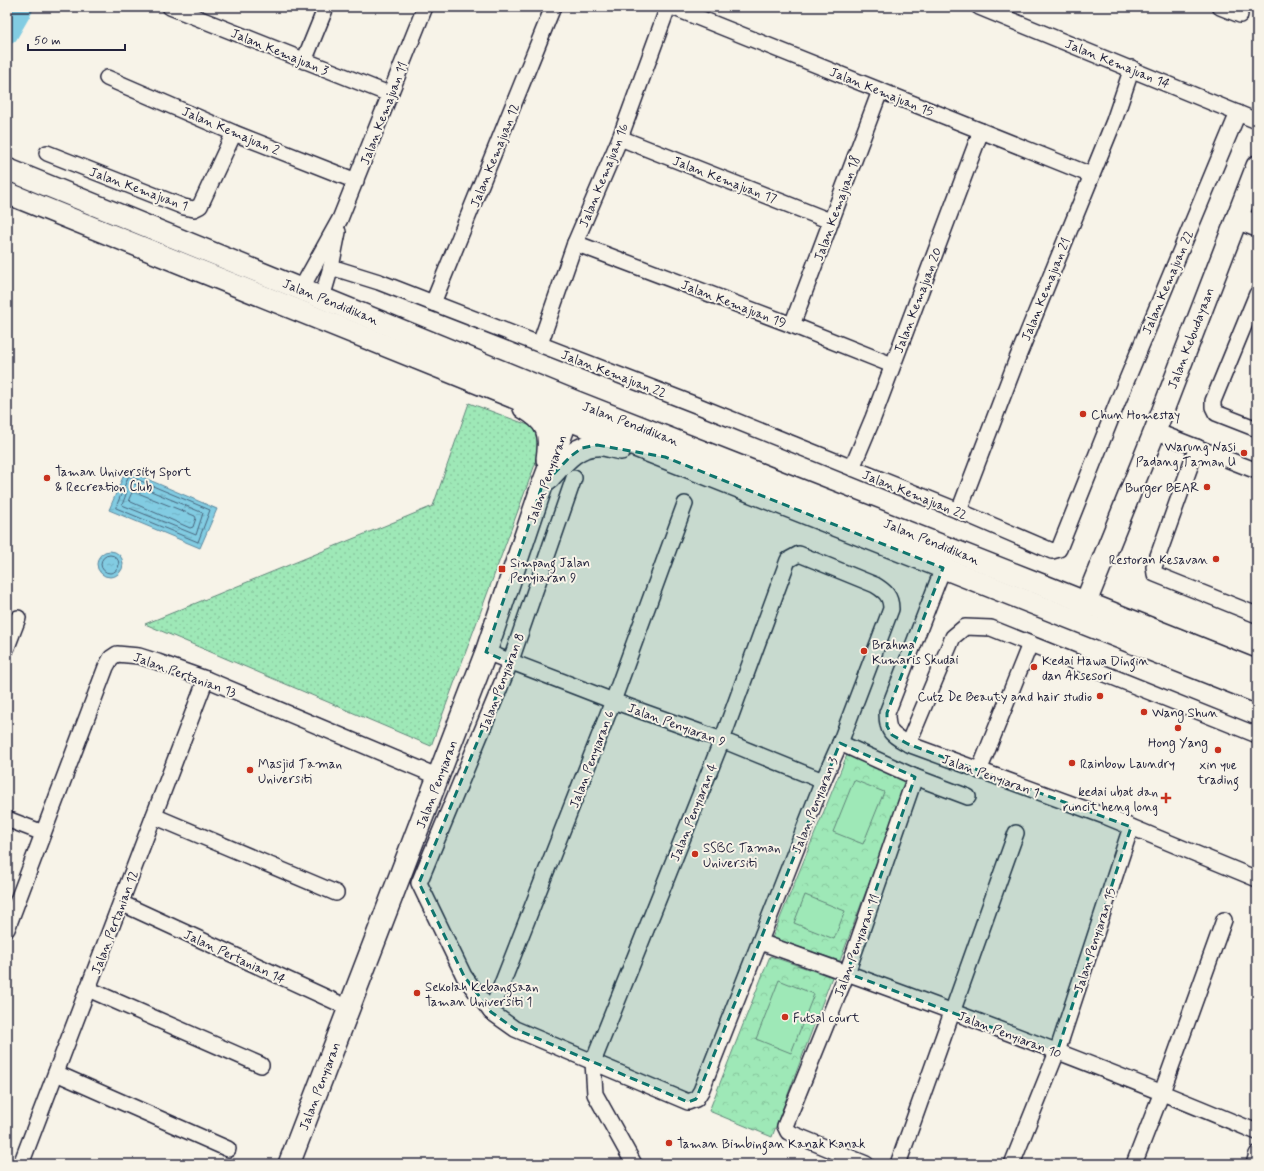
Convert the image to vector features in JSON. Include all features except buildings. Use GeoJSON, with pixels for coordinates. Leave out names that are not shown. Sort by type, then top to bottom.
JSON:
{"type":"FeatureCollection","features":[{"type":"Feature","properties":{"kind":"main road","name":"Jalan Kebudayaan"},"geometry":{"type":"LineString","coordinates":[[1082,611],[1257,166]]}},
{"type":"Feature","properties":{"kind":"main road","name":"Jalan Pendidikan"},"geometry":{"type":"LineString","coordinates":[[7,169],[322,298],[571,410],[665,457],[943,568],[1082,611],[1257,671]]}},
{"type":"Feature","properties":{"kind":"main road","name":"Jalan Pendidikan"},"geometry":{"type":"LineString","coordinates":[[14,196],[476,382],[571,410],[1082,611],[1257,692]]}},
{"type":"Feature","properties":{"kind":"main road"},"geometry":{"type":"LineString","coordinates":[[1237,218],[1257,226]]}},
{"type":"Feature","properties":{"kind":"main road"},"geometry":{"type":"LineString","coordinates":[[476,382],[530,411],[545,426],[550,440],[542,486]]}},
{"type":"Feature","properties":{"kind":"main road","name":"Jalan Penyiaran"},"geometry":{"type":"LineString","coordinates":[[290,1164],[486,652],[542,486],[571,410]]}},
{"type":"Feature","properties":{"kind":"main road"},"geometry":{"type":"LineString","coordinates":[[542,486],[563,463],[582,448],[597,444],[665,457]]}},
{"type":"Feature","properties":{"kind":"street","name":"Jalan Kemajuan 3"},"geometry":{"type":"LineString","coordinates":[[170,7],[389,94]]}},
{"type":"Feature","properties":{"kind":"street"},"geometry":{"type":"LineString","coordinates":[[304,61],[326,7]]}},
{"type":"Feature","properties":{"kind":"street","name":"Jalan Kemajuan 11"},"geometry":{"type":"LineString","coordinates":[[301,289],[340,219],[385,110],[389,94],[425,7]]}},
{"type":"Feature","properties":{"kind":"street","name":"Jalan Kemajuan 12"},"geometry":{"type":"LineString","coordinates":[[433,303],[553,7]]}},
{"type":"Feature","properties":{"kind":"street","name":"Jalan Kemajuan 16"},"geometry":{"type":"LineString","coordinates":[[540,344],[575,243],[620,138],[668,7]]}},
{"type":"Feature","properties":{"kind":"street","name":"Jalan Kemajuan 15"},"geometry":{"type":"LineString","coordinates":[[672,7],[1091,175]]}},
{"type":"Feature","properties":{"kind":"street","name":"Jalan Kemajuan 14"},"geometry":{"type":"LineString","coordinates":[[979,7],[1132,68],[1257,121]]}},
{"type":"Feature","properties":{"kind":"street"},"geometry":{"type":"LineString","coordinates":[[1220,7],[1240,15]]}},
{"type":"Feature","properties":{"kind":"street","name":"Jalan Kemajuan 21"},"geometry":{"type":"LineString","coordinates":[[959,511],[1017,359],[1114,121],[1132,68]]}},
{"type":"Feature","properties":{"kind":"street","name":"Jalan Kemajuan 2"},"geometry":{"type":"LineString","coordinates":[[107,78],[234,133],[356,181]]}},
{"type":"Feature","properties":{"kind":"street","name":"Jalan Kemajuan 18"},"geometry":{"type":"LineString","coordinates":[[792,325],[830,220],[880,91]]}},
{"type":"Feature","properties":{"kind":"street","name":"Jalan Kemajuan 22"},"geometry":{"type":"LineString","coordinates":[[331,267],[433,303],[540,344],[959,511],[1052,551],[1059,549],[1118,401],[1238,113]]}},
{"type":"Feature","properties":{"kind":"street","name":"Jalan Kemajuan 20"},"geometry":{"type":"LineString","coordinates":[[852,468],[982,131]]}},
{"type":"Feature","properties":{"kind":"street","name":"Jalan Kemajuan 1"},"geometry":{"type":"LineString","coordinates":[[47,153],[184,207],[194,209],[200,206],[234,133]]}},
{"type":"Feature","properties":{"kind":"street","name":"Jalan Kemajuan 17"},"geometry":{"type":"LineString","coordinates":[[620,138],[830,220]]}},
{"type":"Feature","properties":{"kind":"street","name":"Jalan Kemajuan 11"},"geometry":{"type":"LineString","coordinates":[[322,298],[331,267],[340,219]]}},
{"type":"Feature","properties":{"kind":"street","name":"Jalan Kemajuan 19"},"geometry":{"type":"LineString","coordinates":[[575,243],[792,325],[892,365]]}},
{"type":"Feature","properties":{"kind":"street"},"geometry":{"type":"LineString","coordinates":[[1257,294],[1213,401],[1213,407],[1216,413],[1257,429]]}},
{"type":"Feature","properties":{"kind":"street"},"geometry":{"type":"LineString","coordinates":[[1154,431],[1257,471]]}},
{"type":"Feature","properties":{"kind":"street"},"geometry":{"type":"LineString","coordinates":[[1197,447],[1154,567],[1155,574],[1257,615]]}},
{"type":"Feature","properties":{"kind":"street","name":"Jalan Penyiaran 8"},"geometry":{"type":"LineString","coordinates":[[491,1012],[464,976],[419,883],[510,663],[574,478]]}},
{"type":"Feature","properties":{"kind":"street","name":"Jalan Penyiaran 6"},"geometry":{"type":"LineString","coordinates":[[491,1012],[613,702],[686,504]]}},
{"type":"Feature","properties":{"kind":"street","name":"Jalan Penyiaran 4"},"geometry":{"type":"LineString","coordinates":[[593,1062],[722,740],[788,560],[799,554],[875,585],[886,592],[891,602],[891,608]]}},
{"type":"Feature","properties":{"kind":"street","name":"Jalan Penyiaran 1"},"geometry":{"type":"LineString","coordinates":[[943,568],[887,713],[887,726],[892,735],[908,744],[1131,828],[1257,879]]}},
{"type":"Feature","properties":{"kind":"street","name":"Jalan Penyiaran 3"},"geometry":{"type":"LineString","coordinates":[[593,1062],[688,1102],[696,1099],[701,1091],[823,781],[840,743],[891,608]]}},
{"type":"Feature","properties":{"kind":"street"},"geometry":{"type":"LineString","coordinates":[[7,648],[18,618]]}},
{"type":"Feature","properties":{"kind":"street"},"geometry":{"type":"LineString","coordinates":[[908,744],[953,637],[965,628],[991,628],[1257,735]]}},
{"type":"Feature","properties":{"kind":"street"},"geometry":{"type":"LineString","coordinates":[[979,771],[1030,644]]}},
{"type":"Feature","properties":{"kind":"street","name":"Jalan Penyiaran 9"},"geometry":{"type":"LineString","coordinates":[[486,652],[510,663],[613,702],[722,740],[823,781]]}},
{"type":"Feature","properties":{"kind":"street","name":"Jalan Pertanian 13"},"geometry":{"type":"LineString","coordinates":[[7,929],[111,658],[117,654],[139,656],[206,680],[439,777]]}},
{"type":"Feature","properties":{"kind":"street","name":"Jalan Pertanian 12"},"geometry":{"type":"LineString","coordinates":[[26,1163],[56,1073],[206,680]]}},
{"type":"Feature","properties":{"kind":"street"},"geometry":{"type":"LineString","coordinates":[[840,743],[915,777],[968,796]]}},
{"type":"Feature","properties":{"kind":"street","name":"Jalan Penyiaran 11"},"geometry":{"type":"LineString","coordinates":[[866,1164],[788,1132],[785,1126],[847,972],[915,777]]}},
{"type":"Feature","properties":{"kind":"street"},"geometry":{"type":"LineString","coordinates":[[154,816],[336,893]]}},
{"type":"Feature","properties":{"kind":"street"},"geometry":{"type":"LineString","coordinates":[[7,819],[43,833]]}},
{"type":"Feature","properties":{"kind":"street","name":"Jalan Penyiaran 15"},"geometry":{"type":"LineString","coordinates":[[1012,1164],[1058,1052],[1131,828]]}},
{"type":"Feature","properties":{"kind":"street"},"geometry":{"type":"LineString","coordinates":[[898,1164],[1016,833]]}},
{"type":"Feature","properties":{"kind":"street","name":"Jalan Pertanian 14"},"geometry":{"type":"LineString","coordinates":[[121,903],[349,1008]]}},
{"type":"Feature","properties":{"kind":"street"},"geometry":{"type":"LineString","coordinates":[[1134,1164],[1162,1092],[1224,920]]}},
{"type":"Feature","properties":{"kind":"street","name":"Jalan Penyiaran 10"},"geometry":{"type":"LineString","coordinates":[[760,942],[847,972],[1058,1052],[1162,1092],[1257,1132]]}},
{"type":"Feature","properties":{"kind":"street"},"geometry":{"type":"LineString","coordinates":[[88,989],[261,1064]]}},
{"type":"Feature","properties":{"kind":"street"},"geometry":{"type":"LineString","coordinates":[[491,1012],[515,1029],[593,1062],[596,1094],[634,1164]]}},
{"type":"Feature","properties":{"kind":"street"},"geometry":{"type":"LineString","coordinates":[[56,1073],[228,1149]]}},
{"type":"Feature","properties":{"kind":"street"},"geometry":{"type":"LineString","coordinates":[[1254,1164],[1257,1154]]}},
{"type":"Feature","properties":{"kind":"highlighted area"},"geometry":{"type":"Polygon","coordinates":[[[597,445],[665,457],[943,568],[887,713],[887,726],[892,735],[908,744],[1131,827],[1057,1052],[847,973],[915,777],[840,743],[696,1099],[688,1102],[515,1029],[491,1012],[464,976],[419,883],[510,663],[486,652],[542,486],[571,456],[582,448],[597,445]]]}},
{"type":"Feature","properties":{"kind":"green space"},"geometry":{"type":"Polygon","coordinates":[[[469,403],[547,432],[431,746],[145,624],[433,506],[469,403]]]}},
{"type":"Feature","properties":{"kind":"green space"},"geometry":{"type":"Polygon","coordinates":[[[847,755],[907,781],[840,961],[772,938],[847,755]]]}},
{"type":"Feature","properties":{"kind":"green space"},"geometry":{"type":"Polygon","coordinates":[[[854,780],[884,792],[863,844],[833,832],[854,780]]]}},
{"type":"Feature","properties":{"kind":"green space"},"geometry":{"type":"Polygon","coordinates":[[[805,895],[845,911],[834,939],[794,923],[805,895]]]}},
{"type":"Feature","properties":{"kind":"green space"},"geometry":{"type":"Polygon","coordinates":[[[770,956],[832,977],[772,1137],[709,1111],[770,956]]]}},
{"type":"Feature","properties":{"kind":"green space","name":"Futsal court"},"geometry":{"type":"Polygon","coordinates":[[[779,980],[814,994],[791,1053],[756,1039],[779,980]]]}},
{"type":"Feature","properties":{"kind":"water"},"geometry":{"type":"Polygon","coordinates":[[[126,470],[217,509],[200,548],[109,510],[126,470]]]}},
{"type":"Feature","properties":{"kind":"water"},"geometry":{"type":"Polygon","coordinates":[[[110,551],[119,555],[123,564],[119,573],[110,577],[101,573],[97,564],[101,555],[110,551]]]}},
{"type":"Feature","properties":{"kind":"waterway"},"geometry":{"type":"LineString","coordinates":[[7,33],[22,7]]}},
{"type":"Feature","properties":{"kind":"place","name":"Chun Homestay"},"geometry":{"type":"Point","coordinates":[1083,414]}},
{"type":"Feature","properties":{"kind":"place","name":"Warung Nasi Padang Taman U"},"geometry":{"type":"Point","coordinates":[1244,453]}},
{"type":"Feature","properties":{"kind":"place","name":"Taman University Sport & Recreation Club"},"geometry":{"type":"Point","coordinates":[47,478]}},
{"type":"Feature","properties":{"kind":"place","name":"Burger BEAR"},"geometry":{"type":"Point","coordinates":[1207,487]}},
{"type":"Feature","properties":{"kind":"place","name":"Restoran Kesavan"},"geometry":{"type":"Point","coordinates":[1216,559]}},
{"type":"Feature","properties":{"kind":"place","name":"Simpang Jalan Penyiaran 9"},"geometry":{"type":"Point","coordinates":[502,569]}},
{"type":"Feature","properties":{"kind":"place","name":"Brahma Kumaris Skudai"},"geometry":{"type":"Point","coordinates":[864,651]}},
{"type":"Feature","properties":{"kind":"place","name":"Kedai Hawa Dingin dan Aksesori"},"geometry":{"type":"Point","coordinates":[1034,667]}},
{"type":"Feature","properties":{"kind":"place","name":"Cutz De Beauty and hair studio"},"geometry":{"type":"Point","coordinates":[1100,696]}},
{"type":"Feature","properties":{"kind":"place","name":"Wang Shun"},"geometry":{"type":"Point","coordinates":[1144,712]}},
{"type":"Feature","properties":{"kind":"place","name":"Hong Yang"},"geometry":{"type":"Point","coordinates":[1178,728]}},
{"type":"Feature","properties":{"kind":"place","name":"xin yue trading"},"geometry":{"type":"Point","coordinates":[1218,750]}},
{"type":"Feature","properties":{"kind":"place","name":"Rainbow Laundry"},"geometry":{"type":"Point","coordinates":[1072,763]}},
{"type":"Feature","properties":{"kind":"place","name":"Masjid Taman Universiti"},"geometry":{"type":"Point","coordinates":[250,770]}},
{"type":"Feature","properties":{"kind":"place","name":"kedai ubat dan runcit heng long"},"geometry":{"type":"Point","coordinates":[1166,798]}},
{"type":"Feature","properties":{"kind":"place","name":"SSBC Taman Universiti"},"geometry":{"type":"Point","coordinates":[695,854]}},
{"type":"Feature","properties":{"kind":"place","name":"Sekolah Kebangsaan Taman Universiti 1"},"geometry":{"type":"Point","coordinates":[417,993]}},
{"type":"Feature","properties":{"kind":"place","name":"Futsal court"},"geometry":{"type":"Point","coordinates":[785,1017]}},
{"type":"Feature","properties":{"kind":"place","name":"Taman Bimbingan Kanak Kanak"},"geometry":{"type":"Point","coordinates":[669,1143]}}]}
